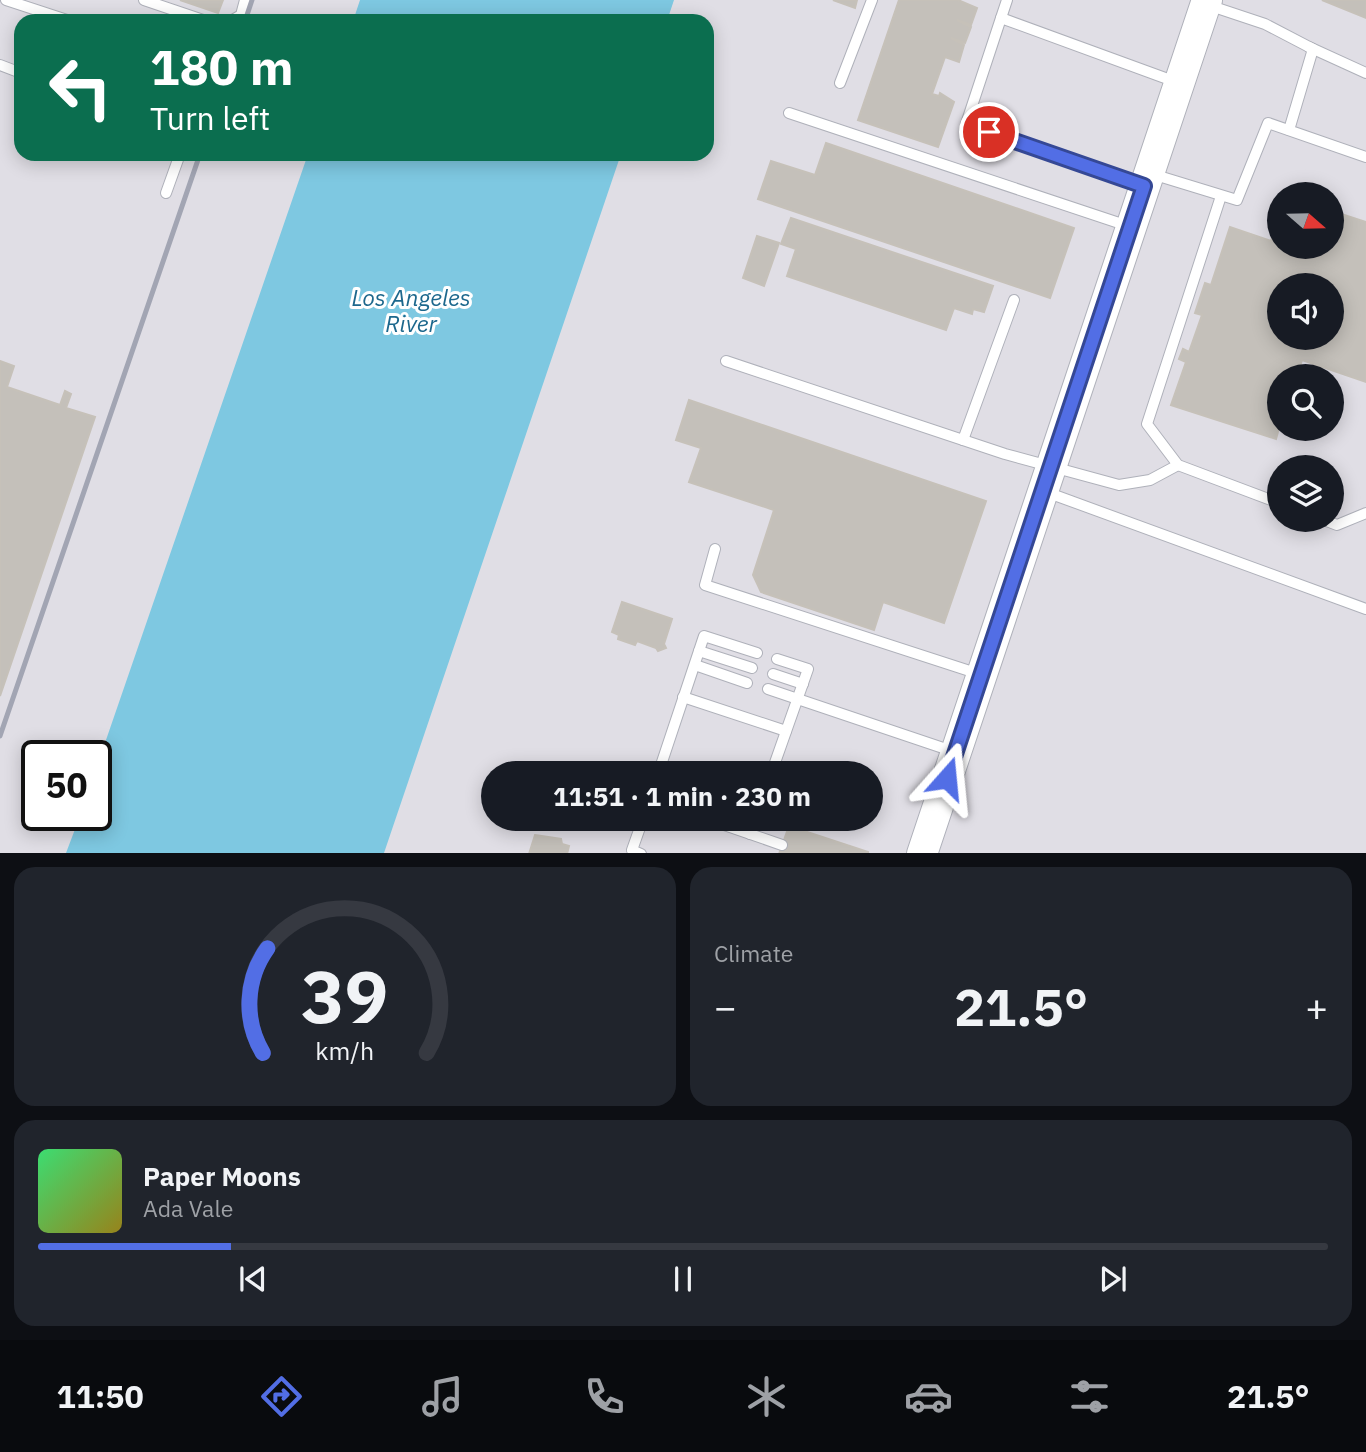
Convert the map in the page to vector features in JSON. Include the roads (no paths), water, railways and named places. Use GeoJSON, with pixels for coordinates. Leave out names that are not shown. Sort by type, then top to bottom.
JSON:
{"type":"FeatureCollection","features":[{"type":"Feature","properties":{"kind":"main road"},"geometry":{"type":"LineString","coordinates":[[922,853],[1206,2]]}},
{"type":"Feature","properties":{"kind":"lane"},"geometry":{"type":"LineString","coordinates":[[6,0],[48,14]]}},
{"type":"Feature","properties":{"kind":"lane"},"geometry":{"type":"LineString","coordinates":[[145,0],[186,14]]}},
{"type":"Feature","properties":{"kind":"lane"},"geometry":{"type":"LineString","coordinates":[[840,83],[872,0]]}},
{"type":"Feature","properties":{"kind":"lane"},"geometry":{"type":"LineString","coordinates":[[1007,0],[966,124],[1147,180],[1237,200],[1268,123],[1366,157]]}},
{"type":"Feature","properties":{"kind":"lane"},"geometry":{"type":"LineString","coordinates":[[1206,2],[1265,24],[1366,73]]}},
{"type":"Feature","properties":{"kind":"lane"},"geometry":{"type":"LineString","coordinates":[[1001,18],[1179,82]]}},
{"type":"Feature","properties":{"kind":"lane"},"geometry":{"type":"LineString","coordinates":[[1289,130],[1313,49],[1309,47]]}},
{"type":"Feature","properties":{"kind":"lane"},"geometry":{"type":"LineString","coordinates":[[789,113],[1131,227]]}},
{"type":"Feature","properties":{"kind":"lane"},"geometry":{"type":"LineString","coordinates":[[166,193],[177,161]]}},
{"type":"Feature","properties":{"kind":"lane"},"geometry":{"type":"LineString","coordinates":[[1221,196],[1147,424],[1178,465],[1267,498]]}},
{"type":"Feature","properties":{"kind":"lane"},"geometry":{"type":"LineString","coordinates":[[963,440],[1014,300]]}},
{"type":"Feature","properties":{"kind":"lane"},"geometry":{"type":"LineString","coordinates":[[726,361],[963,440],[1046,479],[1366,609]]}},
{"type":"Feature","properties":{"kind":"lane"},"geometry":{"type":"LineString","coordinates":[[1046,479],[1119,485],[1150,480],[1178,465]]}},
{"type":"Feature","properties":{"kind":"lane"},"geometry":{"type":"LineString","coordinates":[[1344,522],[1366,513]]}},
{"type":"Feature","properties":{"kind":"lane"},"geometry":{"type":"LineString","coordinates":[[715,549],[705,585],[981,675]]}},
{"type":"Feature","properties":{"kind":"lane"},"geometry":{"type":"LineString","coordinates":[[662,761],[704,636],[757,653]]}},
{"type":"Feature","properties":{"kind":"lane"},"geometry":{"type":"LineString","coordinates":[[699,651],[752,668]]}},
{"type":"Feature","properties":{"kind":"lane"},"geometry":{"type":"LineString","coordinates":[[776,761],[808,669],[777,659]]}},
{"type":"Feature","properties":{"kind":"lane"},"geometry":{"type":"LineString","coordinates":[[695,665],[747,682]]}},
{"type":"Feature","properties":{"kind":"lane"},"geometry":{"type":"LineString","coordinates":[[773,674],[803,684]]}},
{"type":"Feature","properties":{"kind":"lane"},"geometry":{"type":"LineString","coordinates":[[768,689],[955,752]]}},
{"type":"Feature","properties":{"kind":"lane"},"geometry":{"type":"LineString","coordinates":[[683,697],[786,731]]}},
{"type":"Feature","properties":{"kind":"lane"},"geometry":{"type":"LineString","coordinates":[[639,831],[632,850],[641,853]]}},
{"type":"Feature","properties":{"kind":"lane"},"geometry":{"type":"LineString","coordinates":[[741,831],[782,845]]}},
{"type":"Feature","properties":{"kind":"water"},"geometry":{"type":"Polygon","coordinates":[[[360,0],[674,0],[669,14],[355,14],[360,0]]]}},
{"type":"Feature","properties":{"kind":"water","name":"Los Angeles River"},"geometry":{"type":"Polygon","coordinates":[[[306,161],[619,161],[384,853],[66,853],[74,831],[112,831],[112,740],[106,740],[306,161]]]}},
{"type":"Feature","properties":{"kind":"railway"},"geometry":{"type":"LineString","coordinates":[[247,14],[252,0]]}},
{"type":"Feature","properties":{"kind":"railway"},"geometry":{"type":"LineString","coordinates":[[0,736],[198,161]]}}]}
